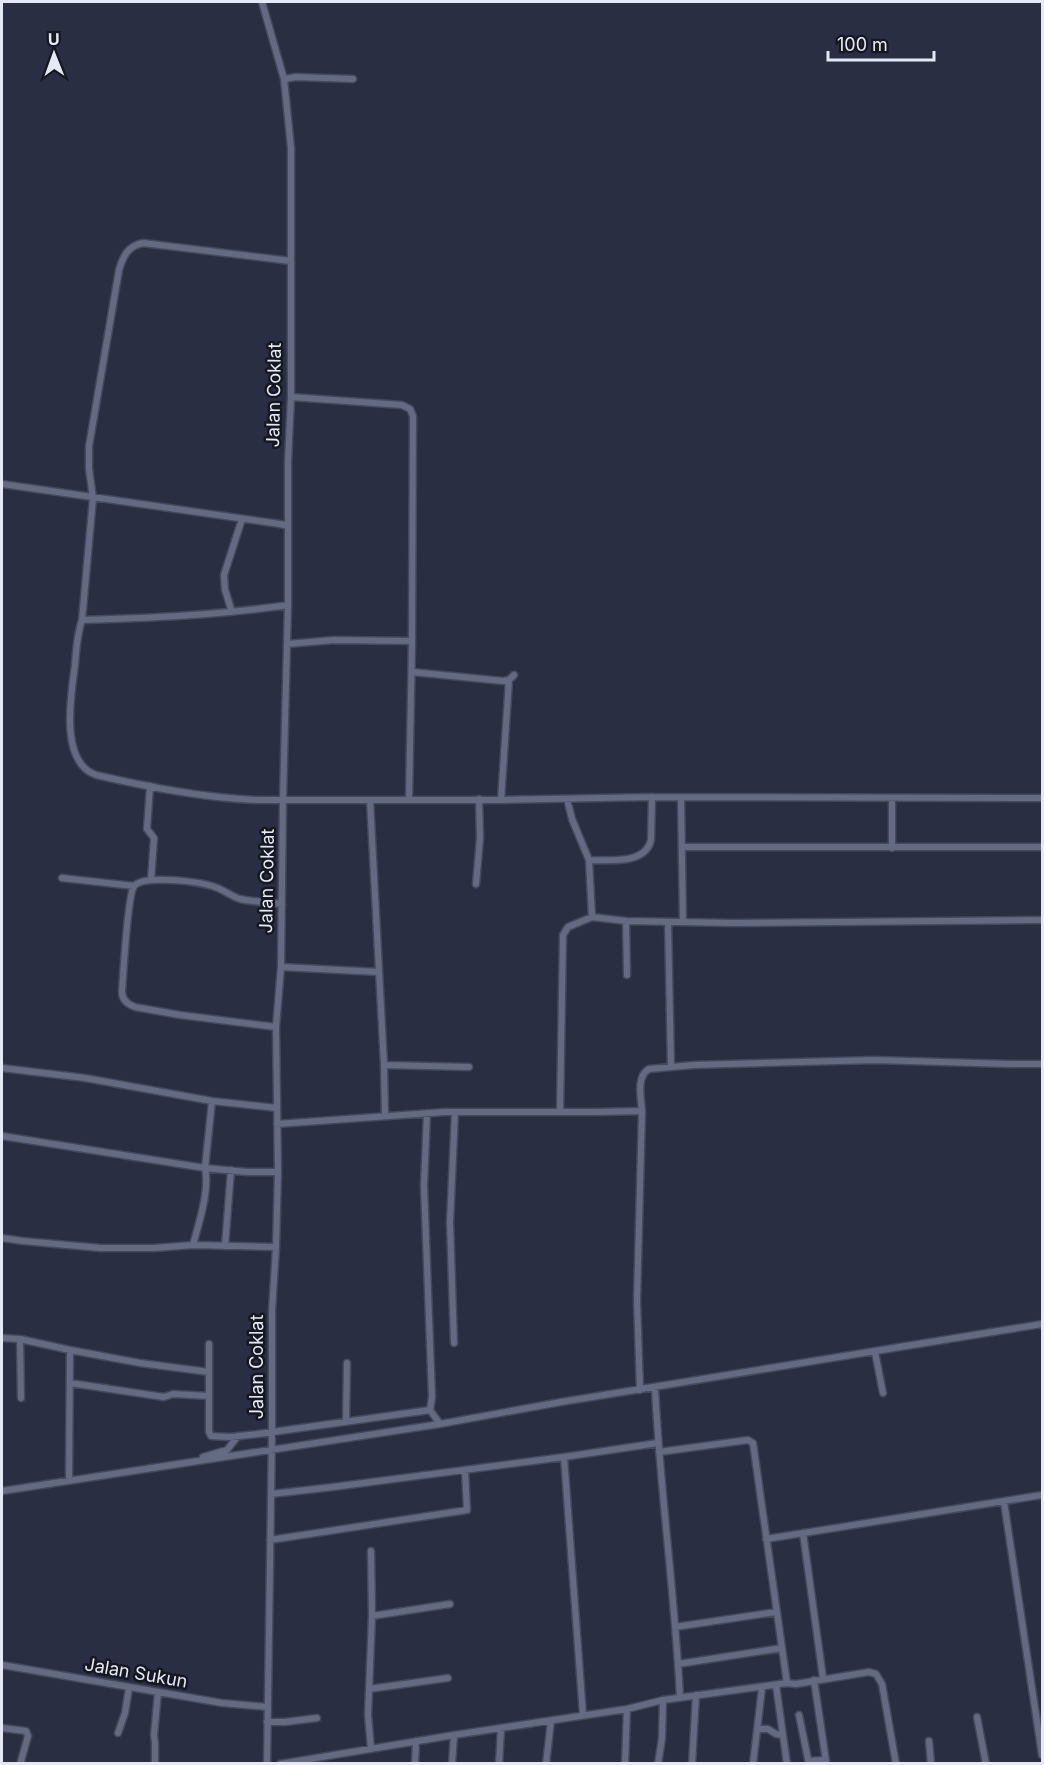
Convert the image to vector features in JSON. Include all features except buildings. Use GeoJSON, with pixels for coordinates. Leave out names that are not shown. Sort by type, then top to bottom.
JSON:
{"type":"FeatureCollection","features":[{"type":"Feature","properties":{"kind":"street","name":"Jalan Coklat"},"geometry":{"type":"LineString","coordinates":[[262,2],[284,79],[291,141],[288,605],[281,967],[276,1027],[278,1172],[272,1311],[267,1764]]}},
{"type":"Feature","properties":{"kind":"street"},"geometry":{"type":"LineString","coordinates":[[284,79],[296,77],[353,79]]}},
{"type":"Feature","properties":{"kind":"street"},"geometry":{"type":"LineString","coordinates":[[291,261],[143,243],[132,246],[124,254],[119,270],[89,446],[93,498],[82,620],[78,633],[70,705],[71,735],[80,764],[88,772],[150,786],[236,799],[1042,798]]}},
{"type":"Feature","properties":{"kind":"street"},"geometry":{"type":"LineString","coordinates":[[291,397],[402,405],[411,409],[413,416],[412,672],[409,800]]}},
{"type":"Feature","properties":{"kind":"street"},"geometry":{"type":"LineString","coordinates":[[2,484],[288,526]]}},
{"type":"Feature","properties":{"kind":"street"},"geometry":{"type":"LineString","coordinates":[[232,612],[225,590],[224,575],[242,519]]}},
{"type":"Feature","properties":{"kind":"street"},"geometry":{"type":"LineString","coordinates":[[82,620],[232,612],[288,605]]}},
{"type":"Feature","properties":{"kind":"street"},"geometry":{"type":"LineString","coordinates":[[287,644],[334,640],[412,641]]}},
{"type":"Feature","properties":{"kind":"street"},"geometry":{"type":"LineString","coordinates":[[412,672],[503,681],[511,677],[501,800]]}},
{"type":"Feature","properties":{"kind":"street"},"geometry":{"type":"LineString","coordinates":[[150,786],[147,829],[154,838],[152,880]]}},
{"type":"Feature","properties":{"kind":"street"},"geometry":{"type":"LineString","coordinates":[[589,860],[633,859],[650,845],[652,797]]}},
{"type":"Feature","properties":{"kind":"street"},"geometry":{"type":"LineString","coordinates":[[681,798],[683,922]]}},
{"type":"Feature","properties":{"kind":"street"},"geometry":{"type":"LineString","coordinates":[[892,798],[892,848]]}},
{"type":"Feature","properties":{"kind":"street"},"geometry":{"type":"LineString","coordinates":[[476,884],[480,838],[479,799]]}},
{"type":"Feature","properties":{"kind":"street"},"geometry":{"type":"LineString","coordinates":[[567,799],[589,860],[592,917]]}},
{"type":"Feature","properties":{"kind":"street"},"geometry":{"type":"LineString","coordinates":[[370,800],[380,972],[385,1116]]}},
{"type":"Feature","properties":{"kind":"street"},"geometry":{"type":"LineString","coordinates":[[682,847],[1042,847]]}},
{"type":"Feature","properties":{"kind":"street"},"geometry":{"type":"LineString","coordinates":[[62,878],[134,886],[140,882],[152,880],[174,880],[208,885],[237,898],[282,904]]}},
{"type":"Feature","properties":{"kind":"street"},"geometry":{"type":"LineString","coordinates":[[134,886],[129,908],[123,977],[122,996],[125,1002],[135,1007],[180,1015],[276,1027]]}},
{"type":"Feature","properties":{"kind":"street"},"geometry":{"type":"LineString","coordinates":[[560,1112],[563,935],[568,927],[592,917],[626,921],[733,923],[1042,920]]}},
{"type":"Feature","properties":{"kind":"street"},"geometry":{"type":"LineString","coordinates":[[626,921],[627,975]]}},
{"type":"Feature","properties":{"kind":"street"},"geometry":{"type":"LineString","coordinates":[[668,922],[671,1067]]}},
{"type":"Feature","properties":{"kind":"street"},"geometry":{"type":"LineString","coordinates":[[281,967],[380,972]]}},
{"type":"Feature","properties":{"kind":"street"},"geometry":{"type":"LineString","coordinates":[[640,1390],[637,1300],[641,1081],[645,1071],[694,1065],[876,1060],[1042,1064]]}},
{"type":"Feature","properties":{"kind":"street"},"geometry":{"type":"LineString","coordinates":[[384,1065],[469,1067]]}},
{"type":"Feature","properties":{"kind":"street"},"geometry":{"type":"LineString","coordinates":[[2,1068],[85,1078],[211,1104],[277,1108]]}},
{"type":"Feature","properties":{"kind":"street"},"geometry":{"type":"LineString","coordinates":[[193,1245],[207,1177],[205,1168],[211,1104]]}},
{"type":"Feature","properties":{"kind":"street"},"geometry":{"type":"LineString","coordinates":[[277,1124],[455,1112],[642,1111]]}},
{"type":"Feature","properties":{"kind":"street"},"geometry":{"type":"LineString","coordinates":[[454,1343],[450,1222],[455,1112]]}},
{"type":"Feature","properties":{"kind":"street"},"geometry":{"type":"LineString","coordinates":[[427,1113],[424,1186],[430,1320],[432,1397],[430,1410],[440,1424]]}},
{"type":"Feature","properties":{"kind":"street"},"geometry":{"type":"LineString","coordinates":[[2,1136],[205,1168],[278,1172]]}},
{"type":"Feature","properties":{"kind":"street"},"geometry":{"type":"LineString","coordinates":[[225,1246],[231,1170]]}},
{"type":"Feature","properties":{"kind":"street"},"geometry":{"type":"LineString","coordinates":[[2,1238],[101,1248],[193,1245],[276,1247]]}},
{"type":"Feature","properties":{"kind":"street"},"geometry":{"type":"LineString","coordinates":[[2,1491],[272,1451],[1042,1324]]}},
{"type":"Feature","properties":{"kind":"street"},"geometry":{"type":"LineString","coordinates":[[2,1338],[140,1363],[209,1372]]}},
{"type":"Feature","properties":{"kind":"street"},"geometry":{"type":"LineString","coordinates":[[20,1340],[21,1398]]}},
{"type":"Feature","properties":{"kind":"street"},"geometry":{"type":"LineString","coordinates":[[209,1344],[209,1432],[211,1436],[239,1436],[430,1410]]}},
{"type":"Feature","properties":{"kind":"street"},"geometry":{"type":"LineString","coordinates":[[69,1480],[70,1350]]}},
{"type":"Feature","properties":{"kind":"street"},"geometry":{"type":"LineString","coordinates":[[875,1352],[883,1393]]}},
{"type":"Feature","properties":{"kind":"street"},"geometry":{"type":"LineString","coordinates":[[346,1422],[347,1363]]}},
{"type":"Feature","properties":{"kind":"street"},"geometry":{"type":"LineString","coordinates":[[70,1383],[164,1397],[173,1394],[209,1396]]}},
{"type":"Feature","properties":{"kind":"street"},"geometry":{"type":"LineString","coordinates":[[655,1388],[680,1698]]}},
{"type":"Feature","properties":{"kind":"street"},"geometry":{"type":"LineString","coordinates":[[152,1469],[170,1462],[221,1453],[231,1447],[239,1436]]}},
{"type":"Feature","properties":{"kind":"street"},"geometry":{"type":"LineString","coordinates":[[660,1452],[748,1440],[754,1445],[787,1683]]}},
{"type":"Feature","properties":{"kind":"street"},"geometry":{"type":"LineString","coordinates":[[271,1494],[658,1443]]}},
{"type":"Feature","properties":{"kind":"street"},"geometry":{"type":"LineString","coordinates":[[564,1457],[583,1715]]}},
{"type":"Feature","properties":{"kind":"street"},"geometry":{"type":"LineString","coordinates":[[270,1540],[467,1510],[465,1470]]}},
{"type":"Feature","properties":{"kind":"street"},"geometry":{"type":"LineString","coordinates":[[766,1539],[1042,1495]]}},
{"type":"Feature","properties":{"kind":"street"},"geometry":{"type":"LineString","coordinates":[[1004,1502],[1042,1755]]}},
{"type":"Feature","properties":{"kind":"street"},"geometry":{"type":"LineString","coordinates":[[803,1533],[823,1678]]}},
{"type":"Feature","properties":{"kind":"street"},"geometry":{"type":"LineString","coordinates":[[371,1551],[372,1616],[368,1715],[371,1749]]}},
{"type":"Feature","properties":{"kind":"street"},"geometry":{"type":"LineString","coordinates":[[372,1616],[450,1604]]}},
{"type":"Feature","properties":{"kind":"street"},"geometry":{"type":"LineString","coordinates":[[675,1627],[776,1612]]}},
{"type":"Feature","properties":{"kind":"street"},"geometry":{"type":"LineString","coordinates":[[678,1664],[782,1648]]}},
{"type":"Feature","properties":{"kind":"street","name":"Jalan Sukun"},"geometry":{"type":"LineString","coordinates":[[2,1665],[222,1703],[267,1707]]}},
{"type":"Feature","properties":{"kind":"street"},"geometry":{"type":"LineString","coordinates":[[280,1764],[627,1709],[663,1700],[787,1683],[796,1684],[869,1672],[878,1676],[884,1693],[896,1764]]}},
{"type":"Feature","properties":{"kind":"street"},"geometry":{"type":"LineString","coordinates":[[369,1689],[448,1678]]}},
{"type":"Feature","properties":{"kind":"street"},"geometry":{"type":"LineString","coordinates":[[799,1716],[809,1762],[823,1760],[826,1762],[814,1680]]}},
{"type":"Feature","properties":{"kind":"street"},"geometry":{"type":"LineString","coordinates":[[776,1686],[787,1764]]}},
{"type":"Feature","properties":{"kind":"street"},"geometry":{"type":"LineString","coordinates":[[118,1733],[125,1713],[129,1688]]}},
{"type":"Feature","properties":{"kind":"street"},"geometry":{"type":"LineString","coordinates":[[753,1764],[762,1688]]}},
{"type":"Feature","properties":{"kind":"street"},"geometry":{"type":"LineString","coordinates":[[155,1764],[154,1736],[158,1692]]}},
{"type":"Feature","properties":{"kind":"street"},"geometry":{"type":"LineString","coordinates":[[692,1764],[696,1695]]}},
{"type":"Feature","properties":{"kind":"street"},"geometry":{"type":"LineString","coordinates":[[658,1764],[662,1738],[663,1700]]}},
{"type":"Feature","properties":{"kind":"street"},"geometry":{"type":"LineString","coordinates":[[625,1764],[627,1709]]}},
{"type":"Feature","properties":{"kind":"street"},"geometry":{"type":"LineString","coordinates":[[977,1717],[986,1764]]}},
{"type":"Feature","properties":{"kind":"street"},"geometry":{"type":"LineString","coordinates":[[267,1722],[317,1718]]}},
{"type":"Feature","properties":{"kind":"street"},"geometry":{"type":"LineString","coordinates":[[546,1764],[551,1721]]}},
{"type":"Feature","properties":{"kind":"street"},"geometry":{"type":"LineString","coordinates":[[2,1728],[26,1731],[28,1736],[21,1761]]}},
{"type":"Feature","properties":{"kind":"street"},"geometry":{"type":"LineString","coordinates":[[499,1764],[501,1729]]}},
{"type":"Feature","properties":{"kind":"street"},"geometry":{"type":"LineString","coordinates":[[758,1729],[768,1729],[782,1735]]}},
{"type":"Feature","properties":{"kind":"street"},"geometry":{"type":"LineString","coordinates":[[452,1764],[454,1735]]}},
{"type":"Feature","properties":{"kind":"street"},"geometry":{"type":"LineString","coordinates":[[415,1764],[416,1741]]}},
{"type":"Feature","properties":{"kind":"street"},"geometry":{"type":"LineString","coordinates":[[929,1741],[931,1764]]}}]}
